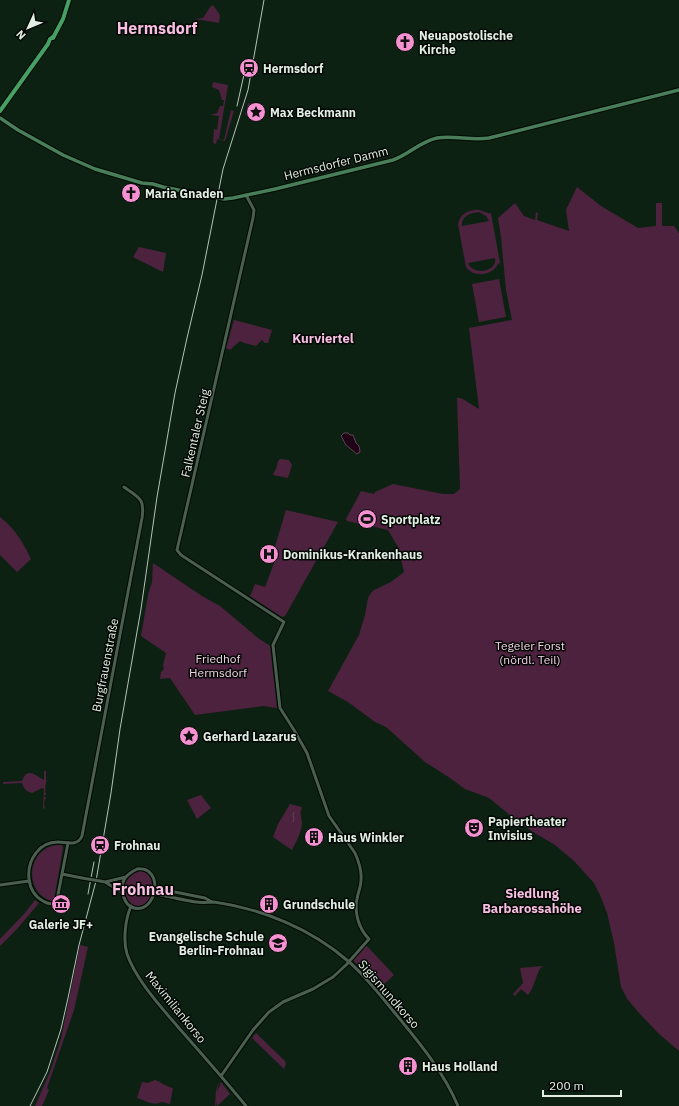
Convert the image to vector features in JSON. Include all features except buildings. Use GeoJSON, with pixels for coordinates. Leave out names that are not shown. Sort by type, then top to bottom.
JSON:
{"type":"FeatureCollection","features":[{"type":"Feature","properties":{"kind":"main road"},"geometry":{"type":"LineString","coordinates":[[0,111],[48,44],[52,41],[63,20],[69,0]]}},
{"type":"Feature","properties":{"kind":"main road","name":"Hermsdorfer Damm"},"geometry":{"type":"LineString","coordinates":[[0,118],[18,130],[72,160],[114,176],[220,199],[228,199],[393,160],[405,155],[426,141],[436,138],[448,137],[487,139],[679,90]]}},
{"type":"Feature","properties":{"kind":"street","name":"Falkentaler Steig"},"geometry":{"type":"LineString","coordinates":[[246,195],[254,210],[254,218],[178,550],[181,555],[284,622],[273,645],[280,708],[306,753],[315,774],[329,816],[355,853],[361,872],[361,880],[356,903],[356,913],[361,926],[370,939],[349,962]]}},
{"type":"Feature","properties":{"kind":"street","name":"Burgfrauenstraße"},"geometry":{"type":"LineString","coordinates":[[68,843],[78,842],[82,836],[142,518],[143,507],[141,502],[124,487]]}},
{"type":"Feature","properties":{"kind":"street"},"geometry":{"type":"LineString","coordinates":[[53,842],[68,843],[62,874],[56,902],[50,904],[42,901],[32,890],[29,881],[29,871],[32,858],[38,850],[45,845],[53,842]]}},
{"type":"Feature","properties":{"kind":"street"},"geometry":{"type":"LineString","coordinates":[[105,882],[126,877],[138,869],[144,869],[151,874],[154,880],[155,888],[154,894],[146,906],[138,908],[131,906],[126,901],[122,885],[126,877]]}},
{"type":"Feature","properties":{"kind":"street"},"geometry":{"type":"LineString","coordinates":[[62,874],[105,882],[123,893]]}},
{"type":"Feature","properties":{"kind":"street"},"geometry":{"type":"LineString","coordinates":[[0,885],[29,881]]}},
{"type":"Feature","properties":{"kind":"street","name":"Sigismundkorso"},"geometry":{"type":"LineString","coordinates":[[155,888],[205,898],[212,902]]}},
{"type":"Feature","properties":{"kind":"street","name":"Sigismundkorso"},"geometry":{"type":"LineString","coordinates":[[154,894],[195,902],[212,902],[262,914],[291,924],[322,942],[349,962],[374,987],[429,1055],[446,1082],[458,1106]]}},
{"type":"Feature","properties":{"kind":"street","name":"Maximiliankorso"},"geometry":{"type":"LineString","coordinates":[[131,906],[124,943],[132,965],[152,996],[246,1106]]}},
{"type":"Feature","properties":{"kind":"street"},"geometry":{"type":"LineString","coordinates":[[221,1076],[253,1030],[269,1012],[283,1002],[321,985],[349,962]]}},
{"type":"Feature","properties":{"kind":"green space"},"geometry":{"type":"Polygon","coordinates":[[[213,5],[220,15],[219,23],[195,19],[203,18],[213,5]]]}},
{"type":"Feature","properties":{"kind":"green space"},"geometry":{"type":"Polygon","coordinates":[[[213,82],[228,85],[219,139],[224,140],[231,110],[234,111],[225,141],[217,139],[216,144],[213,143],[214,129],[217,130],[219,116],[210,115],[217,113],[220,106],[223,106],[224,100],[222,100],[219,90],[212,87],[213,82]]]}},
{"type":"Feature","properties":{"kind":"green space"},"geometry":{"type":"Polygon","coordinates":[[[248,103],[261,107],[257,119],[245,115],[248,103]]]}},
{"type":"Feature","properties":{"kind":"green space","name":"Tegeler Forst (nördl. Teil)"},"geometry":{"type":"Polygon","coordinates":[[[577,187],[601,206],[638,228],[656,226],[656,203],[662,203],[662,226],[674,226],[679,233],[679,1051],[658,1033],[628,1000],[621,987],[614,943],[607,913],[594,883],[574,861],[555,845],[512,817],[489,798],[465,789],[425,762],[386,727],[375,722],[348,702],[328,691],[359,635],[368,598],[371,593],[391,582],[404,572],[398,547],[388,530],[347,521],[346,519],[361,491],[374,494],[375,492],[393,484],[443,494],[454,494],[460,489],[457,398],[461,398],[479,409],[469,328],[512,320],[506,290],[498,218],[515,203],[524,216],[535,220],[536,212],[538,213],[537,220],[569,231],[566,210],[577,187]]]}},
{"type":"Feature","properties":{"kind":"green space"},"geometry":{"type":"Polygon","coordinates":[[[477,210],[491,213],[500,263],[492,271],[483,274],[469,271],[466,267],[458,224],[466,212],[477,210]],[[479,212],[472,213],[465,217],[462,226],[489,221],[486,216],[479,212]],[[495,258],[468,263],[475,270],[484,271],[493,267],[495,258]]]}},
{"type":"Feature","properties":{"kind":"green space"},"geometry":{"type":"Polygon","coordinates":[[[139,247],[166,253],[163,272],[133,257],[139,247]]]}},
{"type":"Feature","properties":{"kind":"green space"},"geometry":{"type":"Polygon","coordinates":[[[499,279],[506,317],[479,322],[472,284],[499,279]]]}},
{"type":"Feature","properties":{"kind":"green space"},"geometry":{"type":"Polygon","coordinates":[[[234,320],[272,330],[268,343],[265,343],[262,340],[256,346],[240,341],[230,350],[226,348],[234,320]]]}},
{"type":"Feature","properties":{"kind":"green space"},"geometry":{"type":"Polygon","coordinates":[[[280,459],[289,460],[292,465],[288,478],[273,475],[280,459]]]}},
{"type":"Feature","properties":{"kind":"green space"},"geometry":{"type":"Polygon","coordinates":[[[286,510],[338,522],[285,616],[282,617],[250,596],[255,584],[265,587],[276,558],[272,556],[286,510]]]}},
{"type":"Feature","properties":{"kind":"green space"},"geometry":{"type":"Polygon","coordinates":[[[0,517],[18,536],[31,559],[17,572],[0,555],[0,517]]]}},
{"type":"Feature","properties":{"kind":"green space","name":"Friedhof Hermsdorf"},"geometry":{"type":"Polygon","coordinates":[[[153,563],[202,596],[220,606],[258,638],[270,646],[277,708],[263,706],[195,715],[170,678],[160,679],[161,672],[164,669],[163,665],[166,653],[141,636],[148,595],[152,582],[153,563]]]}},
{"type":"Feature","properties":{"kind":"green space"},"geometry":{"type":"Polygon","coordinates":[[[44,771],[46,771],[47,780],[45,789],[46,795],[44,797],[46,797],[44,803],[45,809],[43,808],[44,789],[42,788],[32,793],[26,790],[22,783],[3,784],[3,782],[22,781],[24,776],[29,773],[32,773],[44,780],[44,771]]]}},
{"type":"Feature","properties":{"kind":"green space"},"geometry":{"type":"Polygon","coordinates":[[[201,795],[211,808],[197,819],[187,800],[201,795]]]}},
{"type":"Feature","properties":{"kind":"green space"},"geometry":{"type":"Polygon","coordinates":[[[290,804],[302,807],[302,824],[292,850],[273,837],[278,824],[290,804]]]}},
{"type":"Feature","properties":{"kind":"green space"},"geometry":{"type":"Polygon","coordinates":[[[62,845],[63,848],[54,900],[51,901],[42,896],[36,888],[32,870],[40,853],[48,848],[62,845]]]}},
{"type":"Feature","properties":{"kind":"green space"},"geometry":{"type":"Polygon","coordinates":[[[140,871],[145,872],[150,877],[152,890],[151,896],[147,901],[143,905],[138,906],[133,905],[128,900],[125,886],[126,882],[132,875],[140,871]]]}},
{"type":"Feature","properties":{"kind":"green space"},"geometry":{"type":"Polygon","coordinates":[[[35,900],[39,903],[0,946],[0,939],[25,913],[35,900]]]}},
{"type":"Feature","properties":{"kind":"green space"},"geometry":{"type":"Polygon","coordinates":[[[80,945],[88,947],[74,1010],[47,1088],[49,1090],[42,1106],[35,1106],[50,1072],[61,1039],[80,945]]]}},
{"type":"Feature","properties":{"kind":"green space"},"geometry":{"type":"Polygon","coordinates":[[[365,946],[367,946],[394,975],[380,988],[353,960],[365,946]]]}},
{"type":"Feature","properties":{"kind":"green space"},"geometry":{"type":"Polygon","coordinates":[[[542,966],[543,968],[541,967],[539,970],[532,989],[528,995],[521,989],[515,996],[513,994],[523,983],[520,968],[542,966]]]}},
{"type":"Feature","properties":{"kind":"green space"},"geometry":{"type":"Polygon","coordinates":[[[256,1033],[285,1061],[286,1064],[284,1069],[252,1038],[256,1033]]]}},
{"type":"Feature","properties":{"kind":"green space"},"geometry":{"type":"Polygon","coordinates":[[[155,1080],[173,1088],[170,1104],[162,1102],[150,1103],[137,1098],[142,1082],[148,1083],[155,1080]]]}},
{"type":"Feature","properties":{"kind":"green space"},"geometry":{"type":"Polygon","coordinates":[[[219,1081],[217,1093],[221,1082],[230,1094],[217,1106],[216,1101],[216,1106],[215,1105],[216,1091],[219,1081]]]}},
{"type":"Feature","properties":{"kind":"shaded area"},"geometry":{"type":"Polygon","coordinates":[[[344,433],[353,435],[359,446],[359,453],[357,454],[346,445],[341,436],[344,433]]]}},
{"type":"Feature","properties":{"kind":"waterway"},"geometry":{"type":"LineString","coordinates":[[293,822],[294,812]]}},
{"type":"Feature","properties":{"kind":"tram line"},"geometry":{"type":"LineString","coordinates":[[30,1106],[47,1072],[61,1029],[79,945],[96,881],[175,393],[202,275],[223,169],[248,90],[264,0]]}},
{"type":"Feature","properties":{"kind":"tram line"},"geometry":{"type":"LineString","coordinates":[[237,106],[247,61]]}},
{"type":"Feature","properties":{"kind":"tram line"},"geometry":{"type":"LineString","coordinates":[[88,894],[94,862]]}},
{"type":"Feature","properties":{"kind":"place","name":"Neuapostolische Kirche"},"geometry":{"type":"Point","coordinates":[405,42]}},
{"type":"Feature","properties":{"kind":"place","name":"Hermsdorf"},"geometry":{"type":"Point","coordinates":[249,68]}},
{"type":"Feature","properties":{"kind":"place","name":"Max Beckmann"},"geometry":{"type":"Point","coordinates":[256,112]}},
{"type":"Feature","properties":{"kind":"place","name":"Maria Gnaden"},"geometry":{"type":"Point","coordinates":[131,193]}},
{"type":"Feature","properties":{"kind":"place","name":"Sportplatz"},"geometry":{"type":"Point","coordinates":[367,519]}},
{"type":"Feature","properties":{"kind":"place","name":"Dominikus-Krankenhaus"},"geometry":{"type":"Point","coordinates":[269,554]}},
{"type":"Feature","properties":{"kind":"place","name":"Gerhard Lazarus"},"geometry":{"type":"Point","coordinates":[189,736]}},
{"type":"Feature","properties":{"kind":"place","name":"Papiertheater Invisius"},"geometry":{"type":"Point","coordinates":[474,828]}},
{"type":"Feature","properties":{"kind":"place","name":"Haus Winkler"},"geometry":{"type":"Point","coordinates":[314,837]}},
{"type":"Feature","properties":{"kind":"place","name":"Frohnau"},"geometry":{"type":"Point","coordinates":[100,845]}},
{"type":"Feature","properties":{"kind":"place","name":"Galerie JF+"},"geometry":{"type":"Point","coordinates":[61,904]}},
{"type":"Feature","properties":{"kind":"place","name":"Grundschule"},"geometry":{"type":"Point","coordinates":[269,904]}},
{"type":"Feature","properties":{"kind":"place","name":"Evangelische Schule Berlin-Frohnau"},"geometry":{"type":"Point","coordinates":[278,943]}},
{"type":"Feature","properties":{"kind":"place","name":"Haus Holland"},"geometry":{"type":"Point","coordinates":[408,1066]}},
{"type":"Feature","properties":{"kind":"district","name":"Hermsdorf"},"geometry":{"type":"Point","coordinates":[157,28]}},
{"type":"Feature","properties":{"kind":"district","name":"Kurviertel"},"geometry":{"type":"Point","coordinates":[323,338]}},
{"type":"Feature","properties":{"kind":"district","name":"Frohnau"},"geometry":{"type":"Point","coordinates":[143,889]}},
{"type":"Feature","properties":{"kind":"district","name":"Siedlung Barbarossahöhe"},"geometry":{"type":"Point","coordinates":[532,900]}}]}
